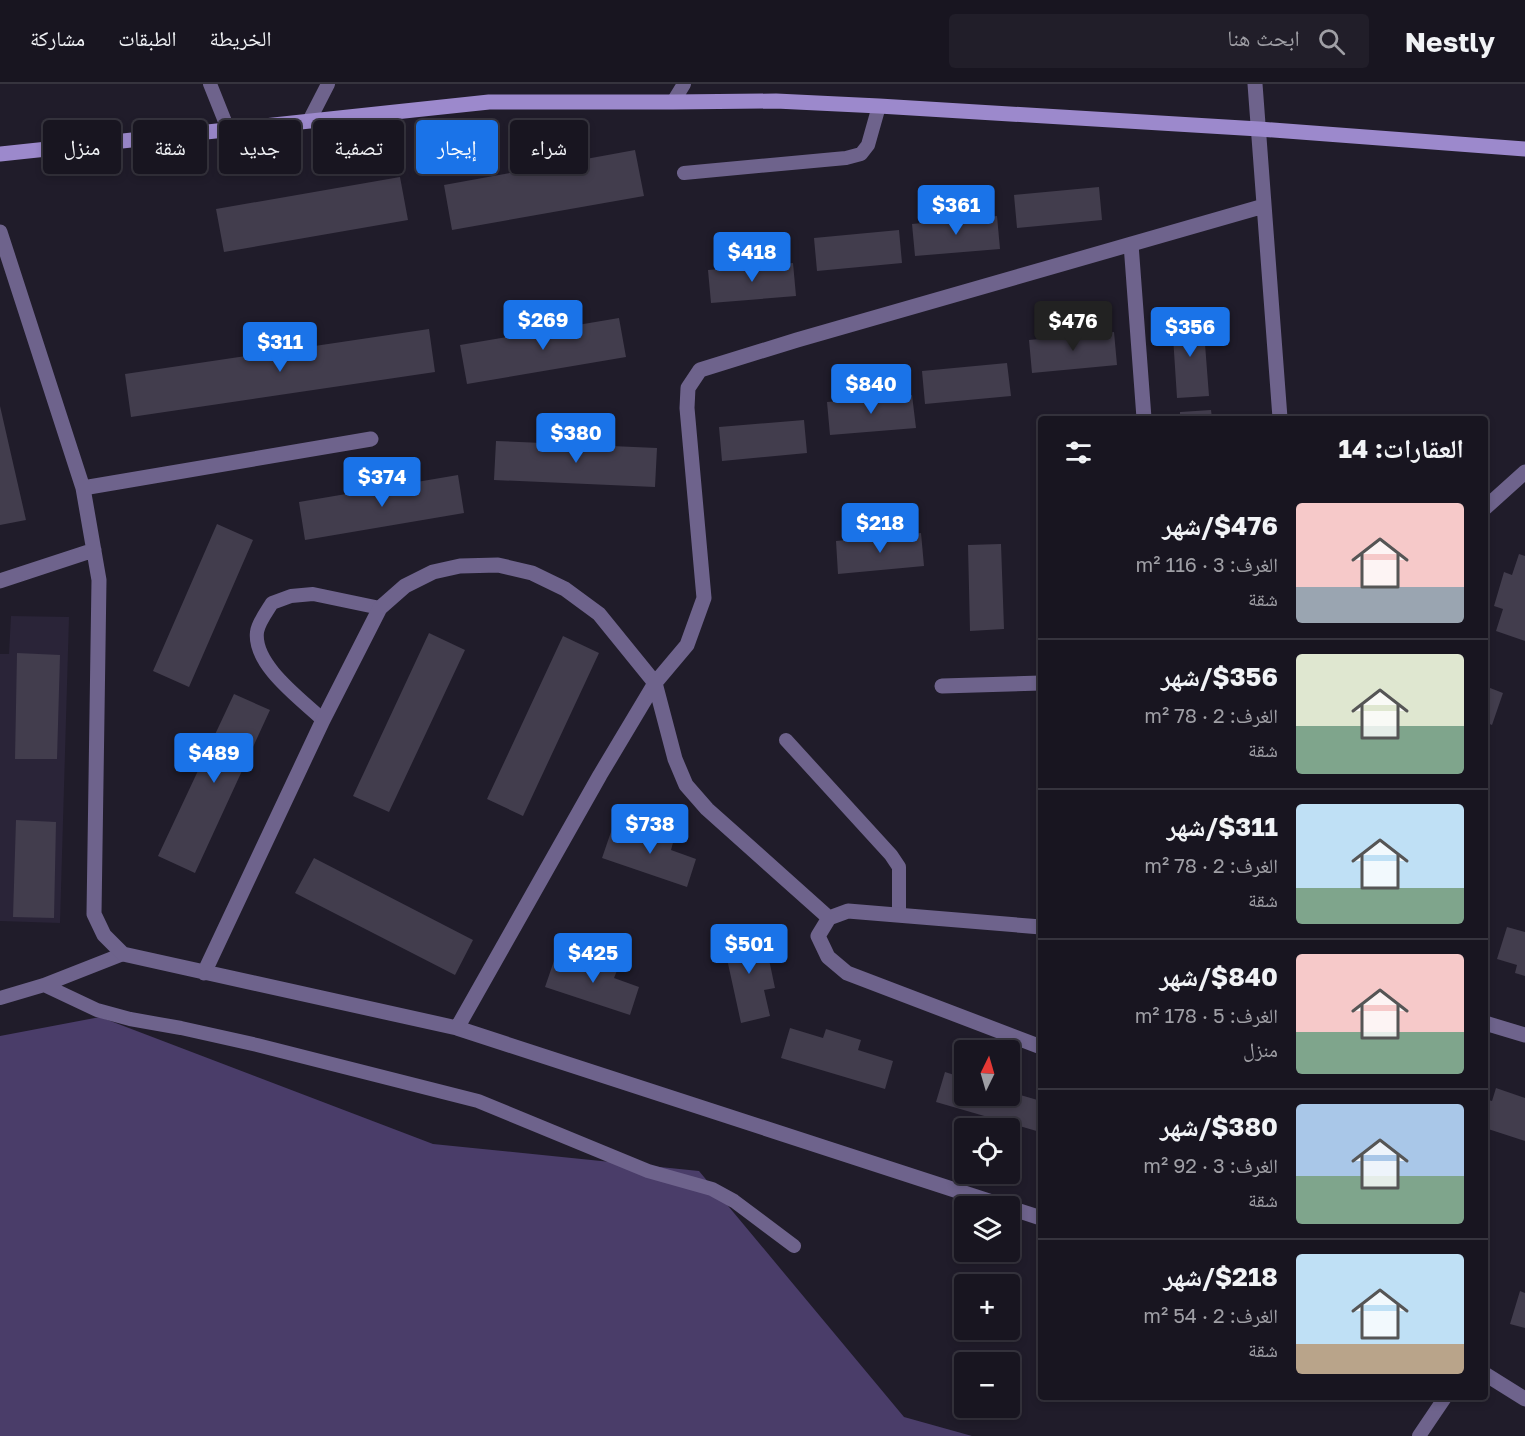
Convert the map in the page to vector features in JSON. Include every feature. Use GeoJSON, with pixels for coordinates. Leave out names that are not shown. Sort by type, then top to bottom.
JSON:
{"type":"FeatureCollection","features":[{"type":"Feature","properties":{"kind":"main road"},"geometry":{"type":"LineString","coordinates":[[301,122],[489,102],[776,101],[1259,129],[1525,149]]}},
{"type":"Feature","properties":{"kind":"main road"},"geometry":{"type":"LineString","coordinates":[[0,153],[219,130]]}},
{"type":"Feature","properties":{"kind":"street"},"geometry":{"type":"LineString","coordinates":[[1255,84],[1280,416]]}},
{"type":"Feature","properties":{"kind":"street"},"geometry":{"type":"LineString","coordinates":[[458,1028],[600,775],[655,683],[687,645],[704,598],[687,408],[688,388],[700,370],[808,336],[1264,206]]}},
{"type":"Feature","properties":{"kind":"street"},"geometry":{"type":"LineString","coordinates":[[0,232],[83,488],[94,550],[99,580],[94,914],[104,935],[123,954],[204,974],[458,1028],[973,1196]]}},
{"type":"Feature","properties":{"kind":"street"},"geometry":{"type":"LineString","coordinates":[[1131,244],[1144,416]]}},
{"type":"Feature","properties":{"kind":"street"},"geometry":{"type":"LineString","coordinates":[[83,488],[370,439]]}},
{"type":"Feature","properties":{"kind":"street"},"geometry":{"type":"LineString","coordinates":[[1488,505],[1525,472]]}},
{"type":"Feature","properties":{"kind":"street"},"geometry":{"type":"LineString","coordinates":[[0,581],[94,550]]}},
{"type":"Feature","properties":{"kind":"street"},"geometry":{"type":"LineString","coordinates":[[204,974],[323,720],[380,608],[405,586],[434,572],[460,566],[498,565],[532,573],[565,589],[599,614],[655,683],[675,759],[686,785],[707,809],[829,918]]}},
{"type":"Feature","properties":{"kind":"street"},"geometry":{"type":"LineString","coordinates":[[942,686],[1038,683]]}},
{"type":"Feature","properties":{"kind":"street"},"geometry":{"type":"LineString","coordinates":[[1038,927],[848,911],[829,918],[818,936],[828,957],[847,973],[1038,1046]]}},
{"type":"Feature","properties":{"kind":"street"},"geometry":{"type":"LineString","coordinates":[[1488,1024],[1525,1035]]}},
{"type":"Feature","properties":{"kind":"street"},"geometry":{"type":"LineString","coordinates":[[1020,1211],[1038,1217]]}},
{"type":"Feature","properties":{"kind":"street"},"geometry":{"type":"LineString","coordinates":[[1488,1376],[1525,1399]]}},
{"type":"Feature","properties":{"kind":"lane"},"geometry":{"type":"LineString","coordinates":[[210,84],[224,120]]}},
{"type":"Feature","properties":{"kind":"lane"},"geometry":{"type":"LineString","coordinates":[[309,121],[328,84]]}},
{"type":"Feature","properties":{"kind":"lane"},"geometry":{"type":"LineString","coordinates":[[673,102],[684,84]]}},
{"type":"Feature","properties":{"kind":"lane"},"geometry":{"type":"LineString","coordinates":[[684,173],[846,158],[861,154],[868,145],[879,106]]}},
{"type":"Feature","properties":{"kind":"lane"},"geometry":{"type":"LineString","coordinates":[[323,720],[271,672],[258,649],[257,631],[272,603],[291,596],[313,594],[380,608]]}},
{"type":"Feature","properties":{"kind":"lane"},"geometry":{"type":"LineString","coordinates":[[786,740],[899,867],[898,915]]}},
{"type":"Feature","properties":{"kind":"lane"},"geometry":{"type":"LineString","coordinates":[[0,998],[44,985],[123,954]]}},
{"type":"Feature","properties":{"kind":"lane"},"geometry":{"type":"LineString","coordinates":[[44,985],[97,1010],[130,1019],[257,1045],[478,1101],[648,1171],[712,1189],[734,1201],[794,1246]]}},
{"type":"Feature","properties":{"kind":"lane"},"geometry":{"type":"LineString","coordinates":[[1419,1436],[1443,1400]]}},
{"type":"Feature","properties":{"kind":"shaded area"},"geometry":{"type":"Polygon","coordinates":[[[11,616],[69,617],[60,923],[0,921],[0,654],[9,654],[11,616]]]}},
{"type":"Feature","properties":{"kind":"shaded area"},"geometry":{"type":"Polygon","coordinates":[[[100,1017],[433,1144],[699,1171],[904,1417],[972,1436],[0,1436],[0,1036],[100,1017]]]}},
{"type":"Feature","properties":{"kind":"building"},"geometry":{"type":"Polygon","coordinates":[[[635,150],[644,196],[452,230],[444,185],[510,173],[588,174],[588,159],[635,150]]]}},
{"type":"Feature","properties":{"kind":"building"},"geometry":{"type":"Polygon","coordinates":[[[400,177],[408,220],[224,252],[216,209],[400,177]]]}},
{"type":"Feature","properties":{"kind":"building"},"geometry":{"type":"Polygon","coordinates":[[[1099,187],[1102,220],[1017,228],[1014,195],[1099,187]]]}},
{"type":"Feature","properties":{"kind":"building"},"geometry":{"type":"Polygon","coordinates":[[[997,216],[1000,249],[915,256],[912,224],[997,216]]]}},
{"type":"Feature","properties":{"kind":"building"},"geometry":{"type":"Polygon","coordinates":[[[899,230],[902,263],[817,271],[814,238],[899,230]]]}},
{"type":"Feature","properties":{"kind":"building"},"geometry":{"type":"Polygon","coordinates":[[[793,263],[796,296],[711,303],[708,270],[793,263]]]}},
{"type":"Feature","properties":{"kind":"building"},"geometry":{"type":"Polygon","coordinates":[[[619,318],[626,357],[467,384],[460,345],[619,318]]]}},
{"type":"Feature","properties":{"kind":"building"},"geometry":{"type":"Polygon","coordinates":[[[1203,318],[1209,396],[1177,398],[1172,321],[1203,318]]]}},
{"type":"Feature","properties":{"kind":"building"},"geometry":{"type":"Polygon","coordinates":[[[429,329],[435,372],[131,417],[125,374],[429,329]]]}},
{"type":"Feature","properties":{"kind":"building"},"geometry":{"type":"Polygon","coordinates":[[[1114,332],[1117,365],[1032,373],[1029,340],[1114,332]]]}},
{"type":"Feature","properties":{"kind":"building"},"geometry":{"type":"Polygon","coordinates":[[[1007,363],[1011,396],[925,404],[922,371],[1007,363]]]}},
{"type":"Feature","properties":{"kind":"building"},"geometry":{"type":"Polygon","coordinates":[[[912,395],[916,428],[830,435],[827,402],[912,395]]]}},
{"type":"Feature","properties":{"kind":"building"},"geometry":{"type":"Polygon","coordinates":[[[0,406],[26,520],[0,525],[0,406]]]}},
{"type":"Feature","properties":{"kind":"building"},"geometry":{"type":"Polygon","coordinates":[[[1211,410],[1212,416],[1180,416],[1180,412],[1211,410]]]}},
{"type":"Feature","properties":{"kind":"building"},"geometry":{"type":"Polygon","coordinates":[[[804,420],[807,453],[722,461],[719,427],[804,420]]]}},
{"type":"Feature","properties":{"kind":"building"},"geometry":{"type":"Polygon","coordinates":[[[496,441],[657,448],[655,487],[494,480],[496,441]]]}},
{"type":"Feature","properties":{"kind":"building"},"geometry":{"type":"Polygon","coordinates":[[[458,475],[464,513],[305,540],[299,502],[458,475]]]}},
{"type":"Feature","properties":{"kind":"building"},"geometry":{"type":"Polygon","coordinates":[[[217,524],[253,540],[189,687],[153,671],[217,524]]]}},
{"type":"Feature","properties":{"kind":"building"},"geometry":{"type":"Polygon","coordinates":[[[921,533],[924,566],[838,574],[836,541],[921,533]]]}},
{"type":"Feature","properties":{"kind":"building"},"geometry":{"type":"Polygon","coordinates":[[[1001,544],[1004,629],[970,631],[968,545],[1001,544]]]}},
{"type":"Feature","properties":{"kind":"building"},"geometry":{"type":"Polygon","coordinates":[[[1519,554],[1525,556],[1525,641],[1496,631],[1503,609],[1494,606],[1504,572],[1512,575],[1519,554]]]}},
{"type":"Feature","properties":{"kind":"building"},"geometry":{"type":"Polygon","coordinates":[[[429,633],[465,650],[389,812],[353,796],[429,633]]]}},
{"type":"Feature","properties":{"kind":"building"},"geometry":{"type":"Polygon","coordinates":[[[563,636],[599,653],[523,816],[487,799],[563,636]]]}},
{"type":"Feature","properties":{"kind":"building"},"geometry":{"type":"Polygon","coordinates":[[[17,653],[60,655],[57,759],[15,759],[17,653]]]}},
{"type":"Feature","properties":{"kind":"building"},"geometry":{"type":"Polygon","coordinates":[[[1488,687],[1503,693],[1492,725],[1488,723],[1488,687]]]}},
{"type":"Feature","properties":{"kind":"building"},"geometry":{"type":"Polygon","coordinates":[[[234,694],[270,710],[195,873],[158,856],[234,694]]]}},
{"type":"Feature","properties":{"kind":"building"},"geometry":{"type":"Polygon","coordinates":[[[16,820],[56,822],[54,918],[13,917],[16,820]]]}},
{"type":"Feature","properties":{"kind":"building"},"geometry":{"type":"Polygon","coordinates":[[[637,827],[674,839],[671,850],[696,859],[687,887],[602,858],[612,829],[634,837],[637,827]]]}},
{"type":"Feature","properties":{"kind":"building"},"geometry":{"type":"Polygon","coordinates":[[[314,858],[473,940],[455,975],[295,893],[314,858]]]}},
{"type":"Feature","properties":{"kind":"building"},"geometry":{"type":"Polygon","coordinates":[[[1507,927],[1525,932],[1525,976],[1515,973],[1517,965],[1497,959],[1507,927]]]}},
{"type":"Feature","properties":{"kind":"building"},"geometry":{"type":"Polygon","coordinates":[[[752,929],[756,952],[767,950],[775,988],[764,990],[770,1016],[741,1023],[722,936],[752,929]]]}},
{"type":"Feature","properties":{"kind":"building"},"geometry":{"type":"Polygon","coordinates":[[[580,955],[618,968],[614,978],[639,987],[630,1015],[545,987],[555,958],[577,965],[580,955]]]}},
{"type":"Feature","properties":{"kind":"building"},"geometry":{"type":"Polygon","coordinates":[[[790,1028],[823,1038],[826,1029],[861,1040],[858,1050],[893,1061],[885,1089],[781,1058],[790,1028]]]}},
{"type":"Feature","properties":{"kind":"building"},"geometry":{"type":"Polygon","coordinates":[[[945,1072],[954,1075],[954,1106],[1020,1106],[1020,1095],[1038,1100],[1038,1131],[1020,1126],[1020,1118],[991,1118],[936,1102],[945,1072]]]}},
{"type":"Feature","properties":{"kind":"building"},"geometry":{"type":"Polygon","coordinates":[[[1496,1088],[1525,1098],[1525,1141],[1488,1129],[1488,1100],[1492,1101],[1496,1088]]]}},
{"type":"Feature","properties":{"kind":"building"},"geometry":{"type":"Polygon","coordinates":[[[1520,1291],[1525,1293],[1525,1328],[1510,1324],[1520,1291]]]}}]}
